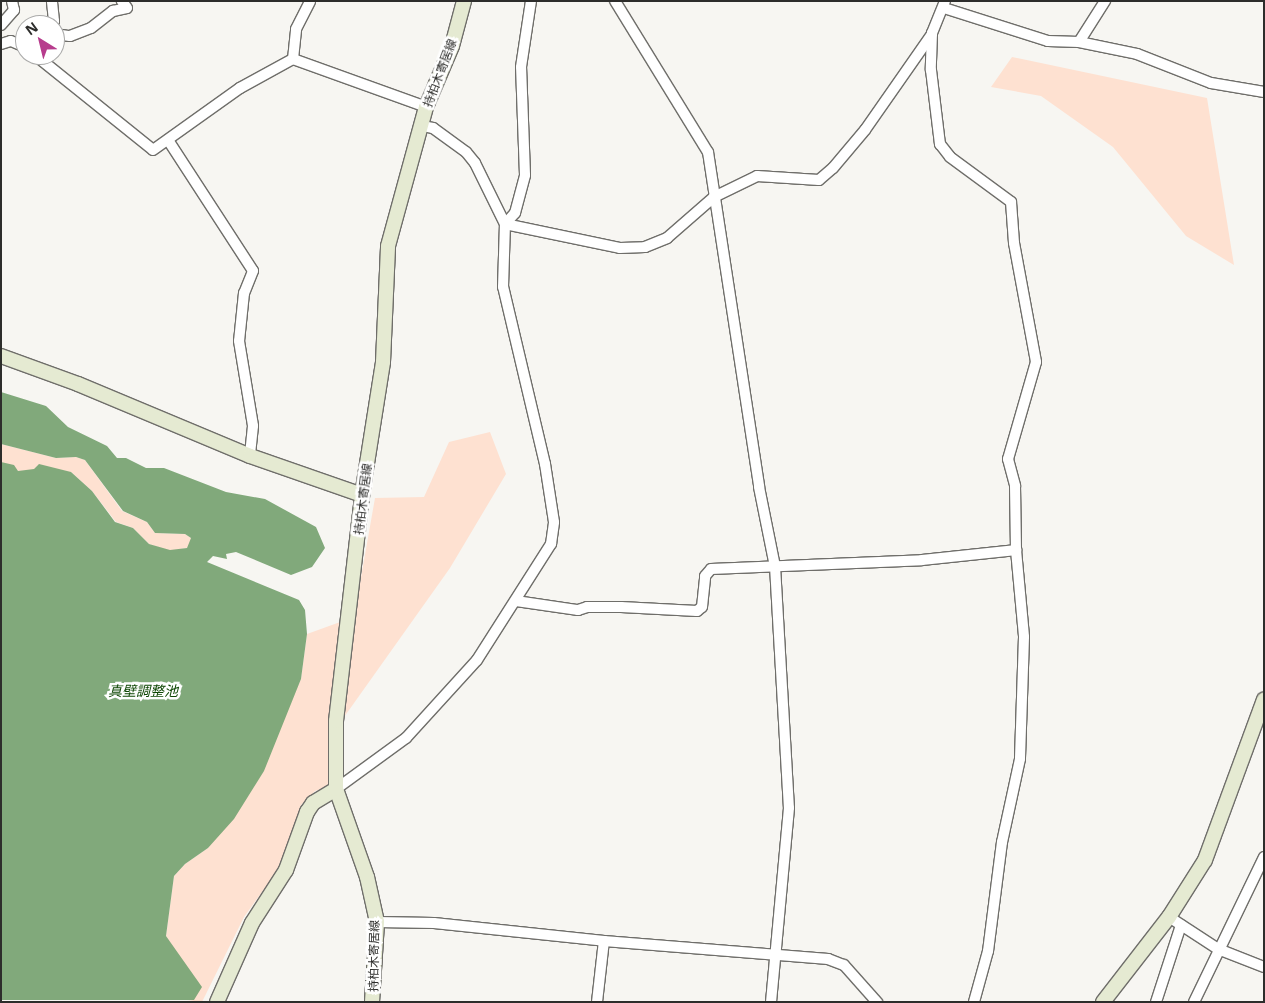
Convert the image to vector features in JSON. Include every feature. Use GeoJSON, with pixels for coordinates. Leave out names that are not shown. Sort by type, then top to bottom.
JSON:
{"type":"FeatureCollection","features":[{"type":"Feature","properties":{"kind":"main road","name":"持柏木寄居線"},"geometry":{"type":"LineString","coordinates":[[372,1002],[377,922],[367,877],[336,788],[336,721],[362,495],[383,362],[388,246],[423,126],[426,107],[452,46],[464,1]]}},
{"type":"Feature","properties":{"kind":"main road"},"geometry":{"type":"LineString","coordinates":[[1,356],[78,384],[250,456],[362,495]]}},
{"type":"Feature","properties":{"kind":"main road"},"geometry":{"type":"LineString","coordinates":[[1103,1002],[1175,921],[1205,860],[1264,700]]}},
{"type":"Feature","properties":{"kind":"main road"},"geometry":{"type":"LineString","coordinates":[[217,1002],[252,924],[286,870],[307,812],[313,802],[336,788]]}},
{"type":"Feature","properties":{"kind":"street"},"geometry":{"type":"LineString","coordinates":[[1,25],[14,10],[12,1]]}},
{"type":"Feature","properties":{"kind":"street"},"geometry":{"type":"LineString","coordinates":[[52,1],[53,15]]}},
{"type":"Feature","properties":{"kind":"street"},"geometry":{"type":"LineString","coordinates":[[65,35],[70,36],[91,28],[113,11],[127,8],[122,1]]}},
{"type":"Feature","properties":{"kind":"street"},"geometry":{"type":"LineString","coordinates":[[293,59],[296,29],[310,1]]}},
{"type":"Feature","properties":{"kind":"street"},"geometry":{"type":"LineString","coordinates":[[505,224],[515,213],[525,175],[521,67],[531,1]]}},
{"type":"Feature","properties":{"kind":"street"},"geometry":{"type":"LineString","coordinates":[[615,1],[708,152],[759,487],[775,566],[789,808],[771,1002]]}},
{"type":"Feature","properties":{"kind":"street"},"geometry":{"type":"LineString","coordinates":[[1079,42],[1105,1]]}},
{"type":"Feature","properties":{"kind":"street"},"geometry":{"type":"LineString","coordinates":[[505,224],[620,248],[645,247],[668,238],[714,196],[757,176],[819,180],[866,130],[932,33],[944,4],[1048,41],[1079,42],[1138,54],[1211,83],[1264,92]]}},
{"type":"Feature","properties":{"kind":"street"},"geometry":{"type":"LineString","coordinates":[[932,33],[931,70],[940,144],[950,157],[1011,202],[1014,243],[1036,362],[1008,459],[1015,486],[1016,550],[1024,637],[1020,759],[1002,842],[988,951],[974,1002]]}},
{"type":"Feature","properties":{"kind":"street"},"geometry":{"type":"LineString","coordinates":[[46,65],[149,150],[168,140],[240,88],[293,59],[426,107]]}},
{"type":"Feature","properties":{"kind":"street"},"geometry":{"type":"LineString","coordinates":[[336,788],[406,738],[477,660],[551,544],[554,522],[545,464],[503,286],[505,224],[475,162],[466,152],[433,128],[423,126]]}},
{"type":"Feature","properties":{"kind":"street"},"geometry":{"type":"LineString","coordinates":[[168,140],[253,271],[244,292],[239,341],[252,426],[250,456]]}},
{"type":"Feature","properties":{"kind":"street"},"geometry":{"type":"LineString","coordinates":[[516,601],[578,610],[587,607],[621,607],[697,611],[702,607],[706,576],[711,569],[922,560],[1016,550]]}},
{"type":"Feature","properties":{"kind":"street"},"geometry":{"type":"LineString","coordinates":[[1194,1002],[1264,857]]}},
{"type":"Feature","properties":{"kind":"street"},"geometry":{"type":"LineString","coordinates":[[1156,1002],[1175,921],[1218,949],[1264,967]]}},
{"type":"Feature","properties":{"kind":"street"},"geometry":{"type":"LineString","coordinates":[[377,922],[434,923],[604,941],[828,959],[844,966],[877,1002]]}},
{"type":"Feature","properties":{"kind":"street"},"geometry":{"type":"LineString","coordinates":[[597,1002],[604,941]]}},
{"type":"Feature","properties":{"kind":"shaded area"},"geometry":{"type":"Polygon","coordinates":[[[1012,57],[1207,98],[1234,265],[1186,236],[1113,147],[1041,96],[991,87],[1012,57]]]}},
{"type":"Feature","properties":{"kind":"shaded area"},"geometry":{"type":"Polygon","coordinates":[[[490,432],[506,474],[450,568],[337,727],[330,786],[315,791],[301,805],[295,831],[280,867],[244,917],[202,1002],[180,1002],[194,1000],[166,936],[174,876],[185,864],[208,848],[290,702],[301,679],[307,634],[354,617],[375,498],[424,497],[449,442],[490,432]]]}},
{"type":"Feature","properties":{"kind":"shaded area"},"geometry":{"type":"Polygon","coordinates":[[[1,444],[56,458],[76,457],[85,460],[122,511],[147,522],[155,533],[185,534],[191,538],[191,544],[187,548],[170,551],[149,544],[133,528],[116,522],[92,491],[71,472],[18,471],[1,462],[1,444]]]}},
{"type":"Feature","properties":{"kind":"water","name":"真壁調整池"},"geometry":{"type":"Polygon","coordinates":[[[1,392],[46,406],[68,427],[107,446],[117,458],[126,458],[146,468],[164,468],[226,492],[265,499],[316,527],[325,548],[312,567],[291,575],[236,552],[226,554],[227,559],[213,556],[207,562],[299,600],[305,610],[307,634],[301,679],[264,771],[234,819],[208,848],[185,864],[174,876],[166,936],[202,987],[194,1000],[1,1000],[1,462],[14,465],[18,471],[34,469],[39,464],[71,472],[92,491],[115,522],[133,528],[149,544],[170,550],[187,548],[191,538],[185,534],[155,533],[147,522],[123,511],[85,460],[76,457],[56,458],[1,444],[1,392]]]}}]}
